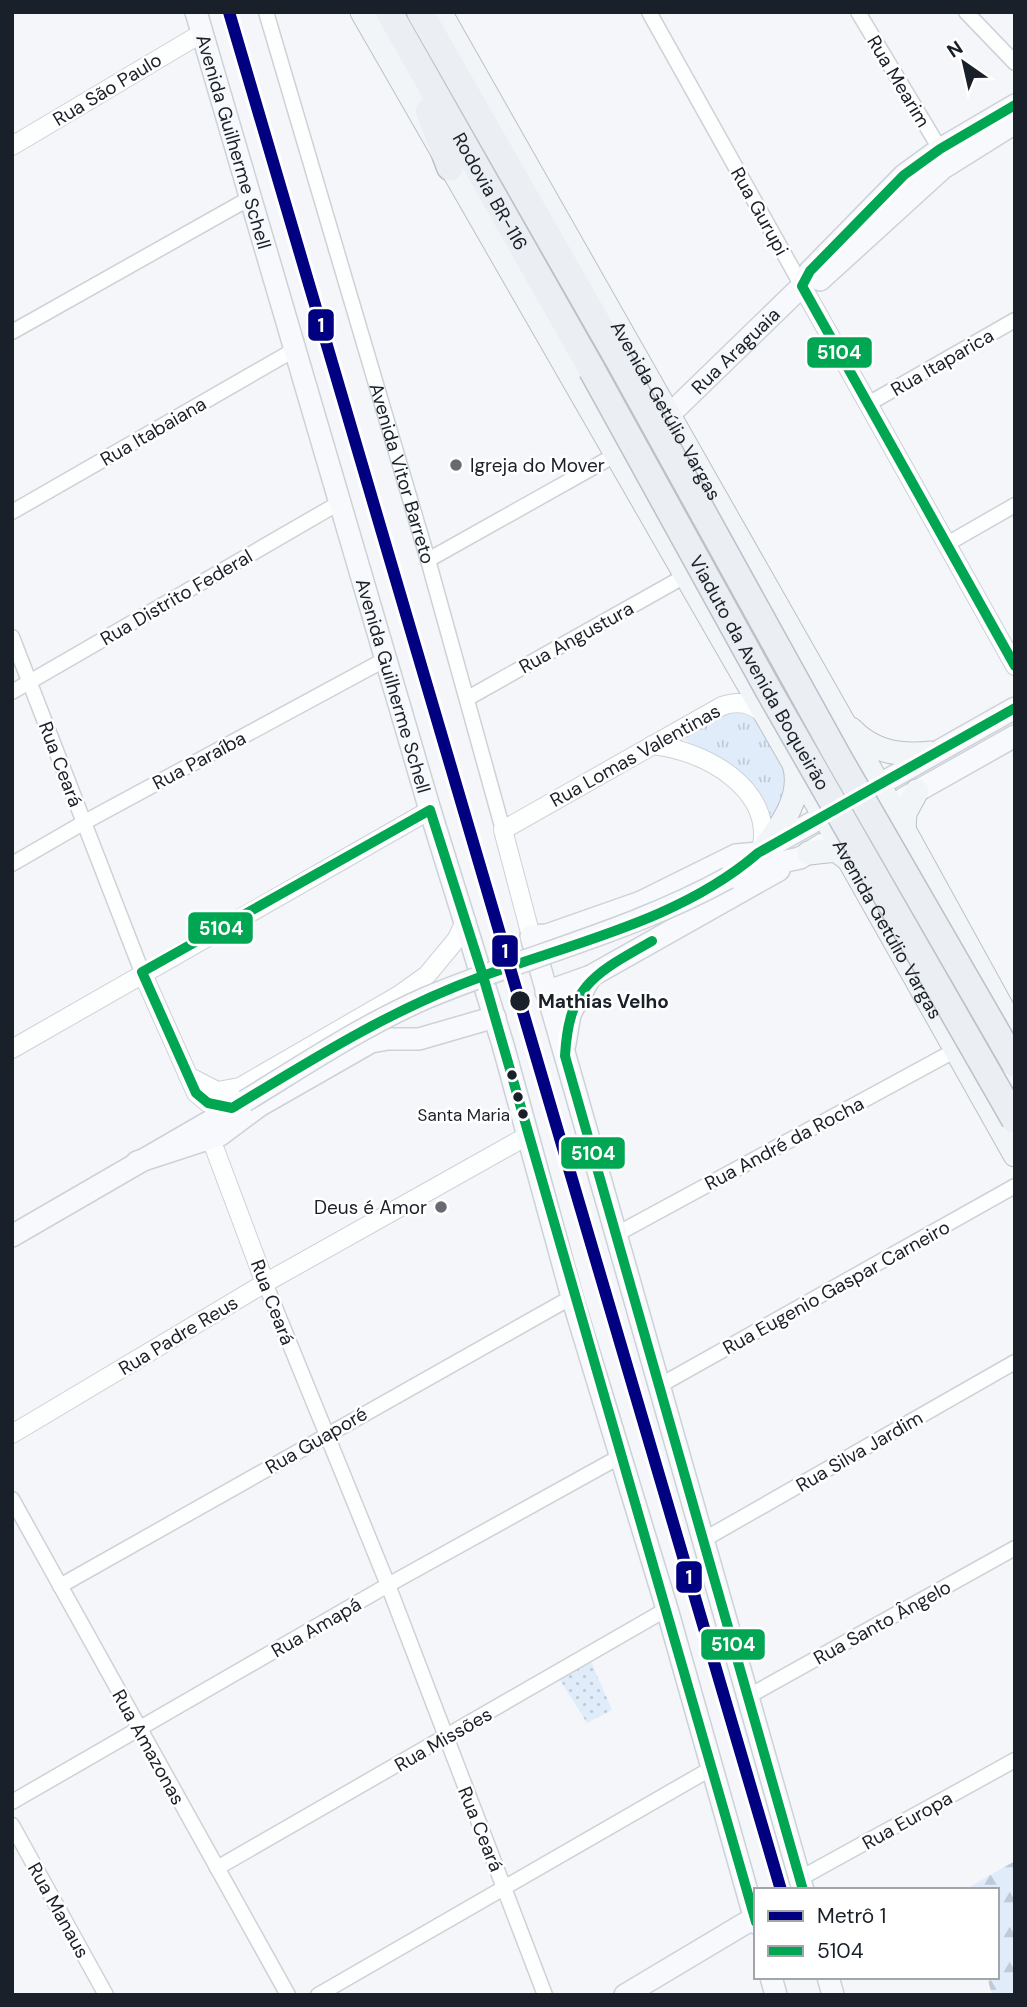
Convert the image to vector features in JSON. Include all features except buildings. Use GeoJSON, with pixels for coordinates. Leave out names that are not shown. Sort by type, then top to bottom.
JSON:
{"type":"FeatureCollection","features":[{"type":"Feature","properties":{"kind":"highway","name":"Rodovia BR-116"},"geometry":{"type":"LineString","coordinates":[[419,12],[617,357]]}},
{"type":"Feature","properties":{"kind":"highway"},"geometry":{"type":"LineString","coordinates":[[429,12],[446,23]]}},
{"type":"Feature","properties":{"kind":"highway"},"geometry":{"type":"LineString","coordinates":[[392,18],[450,167]]}},
{"type":"Feature","properties":{"kind":"highway","name":"Rodovia BR-116"},"geometry":{"type":"LineString","coordinates":[[392,18],[592,370]]}},
{"type":"Feature","properties":{"kind":"highway","name":"Viaduto da Avenida Boqueirão"},"geometry":{"type":"LineString","coordinates":[[617,357],[838,757],[1015,1064]]}},
{"type":"Feature","properties":{"kind":"highway","name":"Viaduto da Avenida Boqueirão"},"geometry":{"type":"LineString","coordinates":[[592,370],[769,691],[1015,1120]]}},
{"type":"Feature","properties":{"kind":"main road","name":"Avenida Guilherme Schell"},"geometry":{"type":"LineString","coordinates":[[197,12],[430,810],[495,1017],[572,1297],[667,1609],[754,1917]]}},
{"type":"Feature","properties":{"kind":"main road","name":"Avenida Getúlio Vargas"},"geometry":{"type":"LineString","coordinates":[[362,12],[783,743],[954,1051],[1015,1155]]}},
{"type":"Feature","properties":{"kind":"main road","name":"Avenida Getúlio Vargas"},"geometry":{"type":"LineString","coordinates":[[446,23],[1012,1020]]}},
{"type":"Feature","properties":{"kind":"main road","name":"Rua Araguaia"},"geometry":{"type":"LineString","coordinates":[[670,414],[802,286],[810,271],[904,175],[940,149],[1015,105]]}},
{"type":"Feature","properties":{"kind":"main road","name":"Rua Araguaia"},"geometry":{"type":"LineString","coordinates":[[802,286],[816,284],[943,168],[1015,123]]}},
{"type":"Feature","properties":{"kind":"main road"},"geometry":{"type":"LineString","coordinates":[[734,874],[761,851],[823,814],[1015,708]]}},
{"type":"Feature","properties":{"kind":"main road"},"geometry":{"type":"LineString","coordinates":[[783,743],[806,753],[817,751],[831,739],[838,713]]}},
{"type":"Feature","properties":{"kind":"main road"},"geometry":{"type":"LineString","coordinates":[[838,713],[859,738],[873,747],[899,754],[931,753]]}},
{"type":"Feature","properties":{"kind":"main road"},"geometry":{"type":"LineString","coordinates":[[546,992],[591,976],[1015,736]]}},
{"type":"Feature","properties":{"kind":"main road"},"geometry":{"type":"LineString","coordinates":[[795,765],[797,783],[792,803],[761,851],[736,855],[641,902],[537,938],[546,992],[801,1884]]}},
{"type":"Feature","properties":{"kind":"main road"},"geometry":{"type":"LineString","coordinates":[[904,830],[905,813],[917,791]]}},
{"type":"Feature","properties":{"kind":"main road"},"geometry":{"type":"LineString","coordinates":[[12,1236],[238,1105],[373,1022],[427,998],[647,918],[734,874],[804,855],[836,850],[850,862]]}},
{"type":"Feature","properties":{"kind":"main road"},"geometry":{"type":"LineString","coordinates":[[878,910],[885,883],[897,871],[913,869],[932,880]]}},
{"type":"Feature","properties":{"kind":"main road"},"geometry":{"type":"LineString","coordinates":[[565,1056],[570,1014],[591,976]]}},
{"type":"Feature","properties":{"kind":"main road"},"geometry":{"type":"LineString","coordinates":[[137,1162],[212,1139],[259,1106],[371,1042],[393,1038],[419,1039],[495,1017]]}},
{"type":"Feature","properties":{"kind":"main road"},"geometry":{"type":"LineString","coordinates":[[625,1995],[754,1922]]}},
{"type":"Feature","properties":{"kind":"street","name":"Avenida Vitor Barreto"},"geometry":{"type":"LineString","coordinates":[[266,12],[468,698],[503,830],[537,938]]}},
{"type":"Feature","properties":{"kind":"street","name":"Rua Gurupi"},"geometry":{"type":"LineString","coordinates":[[649,12],[1015,666]]}},
{"type":"Feature","properties":{"kind":"street","name":"Rua Mearim"},"geometry":{"type":"LineString","coordinates":[[858,12],[940,149]]}},
{"type":"Feature","properties":{"kind":"street"},"geometry":{"type":"LineString","coordinates":[[966,12],[1015,63]]}},
{"type":"Feature","properties":{"kind":"street","name":"Rua São Paulo"},"geometry":{"type":"LineString","coordinates":[[12,146],[202,33]]}},
{"type":"Feature","properties":{"kind":"street"},"geometry":{"type":"LineString","coordinates":[[12,332],[250,198]]}},
{"type":"Feature","properties":{"kind":"street","name":"Rua Itaparica"},"geometry":{"type":"LineString","coordinates":[[868,404],[1015,320]]}},
{"type":"Feature","properties":{"kind":"street","name":"Rua Itabaiana"},"geometry":{"type":"LineString","coordinates":[[12,512],[294,350]]}},
{"type":"Feature","properties":{"kind":"street"},"geometry":{"type":"LineString","coordinates":[[428,560],[617,454]]}},
{"type":"Feature","properties":{"kind":"street","name":"Rua Distrito Federal"},"geometry":{"type":"LineString","coordinates":[[12,692],[339,503]]}},
{"type":"Feature","properties":{"kind":"street"},"geometry":{"type":"LineString","coordinates":[[947,544],[1015,505]]}},
{"type":"Feature","properties":{"kind":"street","name":"Rua Angustura"},"geometry":{"type":"LineString","coordinates":[[468,698],[685,576]]}},
{"type":"Feature","properties":{"kind":"street","name":"Rua Ceará"},"geometry":{"type":"LineString","coordinates":[[12,637],[142,972],[196,1093],[204,1100],[238,1105]]}},
{"type":"Feature","properties":{"kind":"street","name":"Rua Paraíba"},"geometry":{"type":"LineString","coordinates":[[12,864],[387,659]]}},
{"type":"Feature","properties":{"kind":"street","name":"Rua Lomas Valentinas"},"geometry":{"type":"LineString","coordinates":[[503,830],[733,702],[753,706],[768,719]]}},
{"type":"Feature","properties":{"kind":"street"},"geometry":{"type":"LineString","coordinates":[[652,745],[697,754],[746,791],[763,820],[761,851]]}},
{"type":"Feature","properties":{"kind":"street"},"geometry":{"type":"LineString","coordinates":[[12,1049],[142,972],[430,810]]}},
{"type":"Feature","properties":{"kind":"street"},"geometry":{"type":"LineString","coordinates":[[188,1076],[217,1091],[240,1087],[399,995],[427,975],[456,940],[466,920]]}},
{"type":"Feature","properties":{"kind":"street","name":"Rua André da Rocha"},"geometry":{"type":"LineString","coordinates":[[615,1235],[954,1051]]}},
{"type":"Feature","properties":{"kind":"street"},"geometry":{"type":"LineString","coordinates":[[212,1139],[215,1125],[238,1105]]}},
{"type":"Feature","properties":{"kind":"street","name":"Rua Padre Reus"},"geometry":{"type":"LineString","coordinates":[[12,1434],[265,1283],[527,1136]]}},
{"type":"Feature","properties":{"kind":"street","name":"Rua Ceará"},"geometry":{"type":"LineString","coordinates":[[212,1139],[265,1283],[388,1585],[545,1995]]}},
{"type":"Feature","properties":{"kind":"street","name":"Rua Eugenio Gaspar Carneiro"},"geometry":{"type":"LineString","coordinates":[[657,1387],[1015,1186]]}},
{"type":"Feature","properties":{"kind":"street","name":"Rua Guaporé"},"geometry":{"type":"LineString","coordinates":[[60,1586],[572,1297]]}},
{"type":"Feature","properties":{"kind":"street","name":"Rua Silva Jardim"},"geometry":{"type":"LineString","coordinates":[[702,1540],[1015,1362]]}},
{"type":"Feature","properties":{"kind":"street","name":"Rua Amapá"},"geometry":{"type":"LineString","coordinates":[[12,1802],[388,1585],[621,1456]]}},
{"type":"Feature","properties":{"kind":"street","name":"Rua Amazonas"},"geometry":{"type":"LineString","coordinates":[[12,1499],[288,1995]]}},
{"type":"Feature","properties":{"kind":"street","name":"Rua Santo Ângelo"},"geometry":{"type":"LineString","coordinates":[[749,1696],[1015,1548]]}},
{"type":"Feature","properties":{"kind":"street","name":"Rua Missões"},"geometry":{"type":"LineString","coordinates":[[218,1868],[667,1609]]}},
{"type":"Feature","properties":{"kind":"street","name":"Rua Europa"},"geometry":{"type":"LineString","coordinates":[[801,1884],[1015,1760]]}},
{"type":"Feature","properties":{"kind":"street"},"geometry":{"type":"LineString","coordinates":[[318,1995],[712,1768]]}},
{"type":"Feature","properties":{"kind":"street","name":"Rua Manaus"},"geometry":{"type":"LineString","coordinates":[[12,1825],[106,1995]]}},
{"type":"Feature","properties":{"kind":"green space"},"geometry":{"type":"Polygon","coordinates":[[[736,709],[755,717],[782,762],[788,779],[781,812],[768,823],[731,773],[710,755],[680,737],[720,713],[736,709]]]}},
{"type":"Feature","properties":{"kind":"green space"},"geometry":{"type":"Polygon","coordinates":[[[589,1657],[612,1710],[587,1723],[557,1675],[589,1657]]]}},
{"type":"Feature","properties":{"kind":"green space"},"geometry":{"type":"Polygon","coordinates":[[[1015,1861],[1015,1995],[992,1995],[988,1979],[999,1979],[999,1888],[968,1888],[1015,1861]]]}},
{"type":"Feature","properties":{"kind":"metro line","name":"1"},"geometry":{"type":"LineString","coordinates":[[229,12],[780,1888]]}},
{"type":"Feature","properties":{"kind":"transit line","name":"5104"},"geometry":{"type":"LineString","coordinates":[[1015,105],[940,149],[904,175],[810,271],[802,286],[1015,666]]}},
{"type":"Feature","properties":{"kind":"transit line","name":"5104"},"geometry":{"type":"LineString","coordinates":[[483,976],[591,940],[662,912],[696,895],[728,876],[758,853],[1015,708]]}},
{"type":"Feature","properties":{"kind":"transit line","name":"5104"},"geometry":{"type":"LineString","coordinates":[[430,810],[483,976],[385,1019],[232,1108],[208,1103],[196,1093],[142,972],[430,810]]}},
{"type":"Feature","properties":{"kind":"transit line","name":"5104"},"geometry":{"type":"LineString","coordinates":[[652,941],[614,963],[588,984],[572,1013],[565,1056],[802,1888]]}},
{"type":"Feature","properties":{"kind":"transit line","name":"5104"},"geometry":{"type":"LineString","coordinates":[[483,976],[754,1915]]}},
{"type":"Feature","properties":{"kind":"place","name":"Igreja do Mover"},"geometry":{"type":"Point","coordinates":[456,465]}},
{"type":"Feature","properties":{"kind":"place","name":"Mathias Velho"},"geometry":{"type":"Point","coordinates":[520,1001]}},
{"type":"Feature","properties":{"kind":"place","name":"Santa Maria"},"geometry":{"type":"Point","coordinates":[523,1114]}},
{"type":"Feature","properties":{"kind":"place","name":"Deus é Amor"},"geometry":{"type":"Point","coordinates":[441,1207]}}]}
